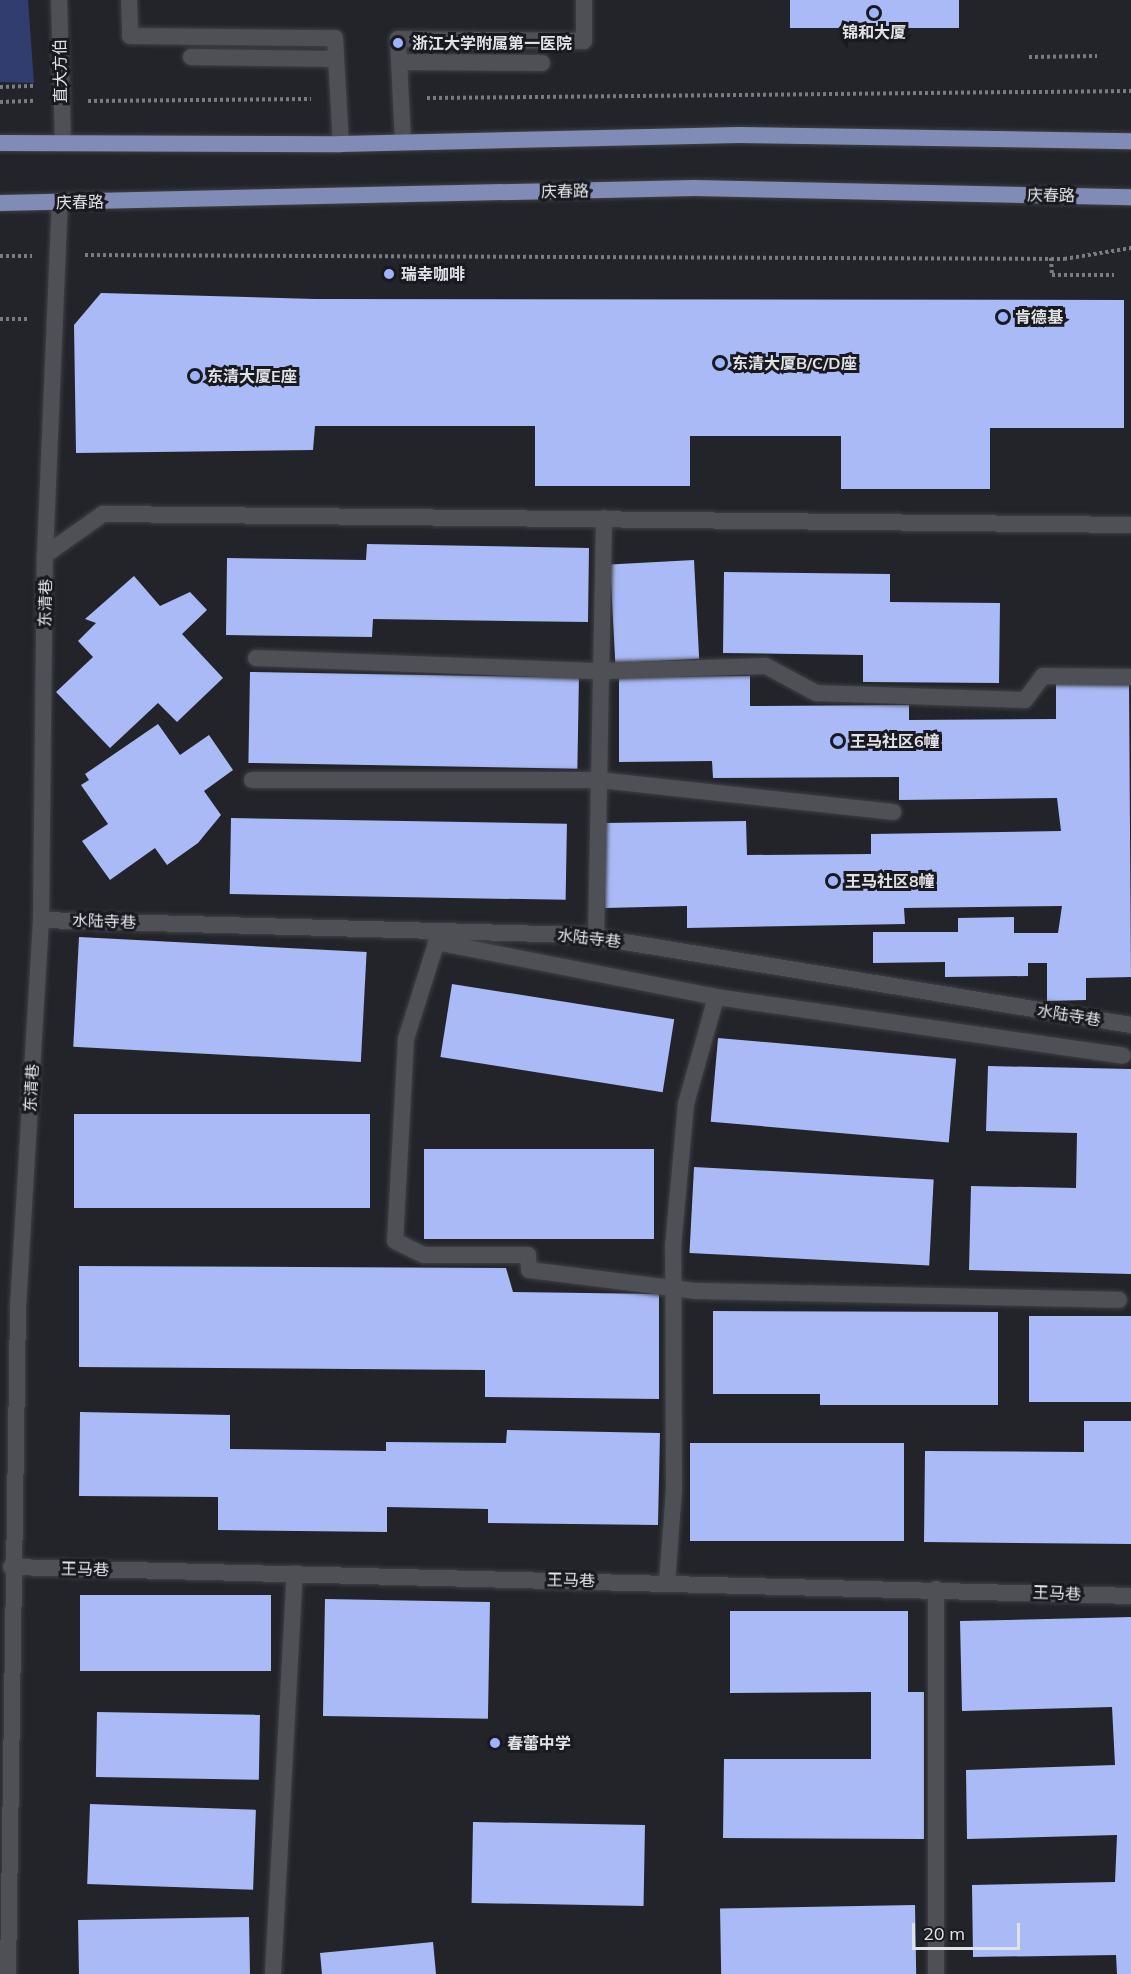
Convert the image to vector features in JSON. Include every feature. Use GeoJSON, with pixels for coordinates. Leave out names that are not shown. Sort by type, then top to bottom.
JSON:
{"type":"FeatureCollection","features":[{"type":"Feature","properties":{"kind":"main road"},"geometry":{"type":"LineString","coordinates":[[0,143],[340,144],[739,135],[1131,141]]}},
{"type":"Feature","properties":{"kind":"main road","name":"庆春路"},"geometry":{"type":"LineString","coordinates":[[0,203],[694,188],[1131,197]]}},
{"type":"Feature","properties":{"kind":"street","name":"直大方伯"},"geometry":{"type":"LineString","coordinates":[[58,0],[63,143]]}},
{"type":"Feature","properties":{"kind":"street"},"geometry":{"type":"LineString","coordinates":[[129,0],[130,36],[335,38],[340,144]]}},
{"type":"Feature","properties":{"kind":"street"},"geometry":{"type":"LineString","coordinates":[[403,142],[398,39],[584,41],[584,0]]}},
{"type":"Feature","properties":{"kind":"street"},"geometry":{"type":"LineString","coordinates":[[191,57],[335,59]]}},
{"type":"Feature","properties":{"kind":"street"},"geometry":{"type":"LineString","coordinates":[[399,62],[542,63]]}},
{"type":"Feature","properties":{"kind":"street","name":"东清巷"},"geometry":{"type":"LineString","coordinates":[[8,1974],[11,1567],[18,1307],[41,920],[45,555],[60,203]]}},
{"type":"Feature","properties":{"kind":"street"},"geometry":{"type":"LineString","coordinates":[[45,555],[103,514],[1131,525]]}},
{"type":"Feature","properties":{"kind":"street"},"geometry":{"type":"LineString","coordinates":[[596,938],[604,519]]}},
{"type":"Feature","properties":{"kind":"street"},"geometry":{"type":"LineString","coordinates":[[256,658],[601,671],[766,666],[816,693],[1025,699],[1043,676],[1131,677]]}},
{"type":"Feature","properties":{"kind":"street"},"geometry":{"type":"LineString","coordinates":[[252,780],[599,780],[893,812]]}},
{"type":"Feature","properties":{"kind":"street","name":"水陆寺巷"},"geometry":{"type":"LineString","coordinates":[[41,920],[438,937],[596,938],[1131,1025]]}},
{"type":"Feature","properties":{"kind":"street"},"geometry":{"type":"LineString","coordinates":[[1119,1300],[673,1288],[529,1270],[528,1255],[424,1255],[395,1241],[406,1039],[438,937],[716,998],[1123,1056]]}},
{"type":"Feature","properties":{"kind":"street"},"geometry":{"type":"LineString","coordinates":[[667,1582],[674,1490],[673,1288],[686,1104],[716,998]]}},
{"type":"Feature","properties":{"kind":"street","name":"王马巷"},"geometry":{"type":"LineString","coordinates":[[11,1567],[667,1582],[1131,1596]]}},
{"type":"Feature","properties":{"kind":"street"},"geometry":{"type":"LineString","coordinates":[[273,1974],[295,1574]]}},
{"type":"Feature","properties":{"kind":"street"},"geometry":{"type":"LineString","coordinates":[[936,1589],[936,1974]]}},
{"type":"Feature","properties":{"kind":"path"},"geometry":{"type":"LineString","coordinates":[[1029,57],[1097,56]]}},
{"type":"Feature","properties":{"kind":"path"},"geometry":{"type":"LineString","coordinates":[[0,87],[61,94],[338,99]]}},
{"type":"Feature","properties":{"kind":"path"},"geometry":{"type":"LineString","coordinates":[[400,98],[1131,91]]}},
{"type":"Feature","properties":{"kind":"path"},"geometry":{"type":"LineString","coordinates":[[0,102],[61,94]]}},
{"type":"Feature","properties":{"kind":"path"},"geometry":{"type":"LineString","coordinates":[[0,256],[1051,258],[1131,248]]}},
{"type":"Feature","properties":{"kind":"path"},"geometry":{"type":"LineString","coordinates":[[1051,258],[1052,275],[1114,275]]}},
{"type":"Feature","properties":{"kind":"shaded area"},"geometry":{"type":"Polygon","coordinates":[[[0,0],[28,0],[34,83],[0,82],[0,0]]]}},
{"type":"Feature","properties":{"kind":"building","name":"锦和大厦"},"geometry":{"type":"Polygon","coordinates":[[[790,0],[959,0],[959,28],[790,28],[790,0]]]}},
{"type":"Feature","properties":{"kind":"building","name":"东清大厦B/C/D座"},"geometry":{"type":"Polygon","coordinates":[[[101,293],[315,299],[1124,300],[1124,428],[990,428],[990,489],[841,489],[841,436],[690,436],[690,486],[535,486],[535,426],[315,426],[313,450],[76,453],[74,325],[101,293]]]}},
{"type":"Feature","properties":{"kind":"building"},"geometry":{"type":"Polygon","coordinates":[[[367,544],[589,548],[588,622],[373,619],[372,637],[226,635],[227,558],[366,560],[367,544]]]}},
{"type":"Feature","properties":{"kind":"building"},"geometry":{"type":"Polygon","coordinates":[[[694,560],[699,659],[615,663],[610,564],[694,560]]]}},
{"type":"Feature","properties":{"kind":"building"},"geometry":{"type":"Polygon","coordinates":[[[724,572],[890,574],[890,602],[1000,603],[999,683],[863,682],[863,655],[723,653],[724,572]]]}},
{"type":"Feature","properties":{"kind":"building"},"geometry":{"type":"Polygon","coordinates":[[[134,576],[160,606],[190,592],[207,610],[182,634],[223,678],[177,722],[158,703],[110,748],[56,692],[93,657],[78,641],[96,623],[85,619],[134,576]]]}},
{"type":"Feature","properties":{"kind":"building"},"geometry":{"type":"Polygon","coordinates":[[[250,672],[579,678],[577,769],[248,763],[250,672]]]}},
{"type":"Feature","properties":{"kind":"building"},"geometry":{"type":"Polygon","coordinates":[[[750,676],[750,706],[909,705],[909,720],[1056,719],[1056,683],[1129,682],[1131,977],[1086,978],[1086,1000],[1047,1001],[1047,963],[1028,963],[1028,976],[945,977],[945,962],[873,963],[873,932],[958,932],[958,918],[1014,917],[1014,933],[1058,933],[1062,906],[904,908],[905,924],[687,928],[687,906],[605,908],[604,823],[746,821],[747,855],[871,854],[871,834],[1061,831],[1057,798],[899,800],[899,777],[713,778],[712,761],[619,762],[619,677],[750,676]]]}},
{"type":"Feature","properties":{"kind":"building"},"geometry":{"type":"Polygon","coordinates":[[[158,724],[180,755],[209,735],[233,770],[204,791],[221,815],[198,843],[167,865],[155,848],[110,880],[82,841],[108,824],[81,785],[89,780],[85,774],[158,724]]]}},
{"type":"Feature","properties":{"kind":"building"},"geometry":{"type":"Polygon","coordinates":[[[231,818],[567,824],[566,900],[230,894],[231,818]]]}},
{"type":"Feature","properties":{"kind":"building"},"geometry":{"type":"Polygon","coordinates":[[[79,937],[367,952],[361,1062],[73,1047],[79,937]]]}},
{"type":"Feature","properties":{"kind":"building"},"geometry":{"type":"Polygon","coordinates":[[[452,984],[674,1019],[663,1092],[440,1057],[452,984]]]}},
{"type":"Feature","properties":{"kind":"building"},"geometry":{"type":"Polygon","coordinates":[[[718,1038],[956,1059],[949,1143],[711,1122],[718,1038]]]}},
{"type":"Feature","properties":{"kind":"building"},"geometry":{"type":"Polygon","coordinates":[[[988,1066],[1131,1069],[1131,1274],[969,1270],[971,1186],[1076,1188],[1077,1133],[986,1131],[988,1066]]]}},
{"type":"Feature","properties":{"kind":"building"},"geometry":{"type":"Polygon","coordinates":[[[74,1114],[370,1114],[370,1208],[74,1208],[74,1114]]]}},
{"type":"Feature","properties":{"kind":"building"},"geometry":{"type":"Polygon","coordinates":[[[424,1149],[654,1149],[654,1239],[424,1239],[424,1149]]]}},
{"type":"Feature","properties":{"kind":"building"},"geometry":{"type":"Polygon","coordinates":[[[694,1167],[934,1180],[929,1265],[689,1253],[694,1167]]]}},
{"type":"Feature","properties":{"kind":"building"},"geometry":{"type":"Polygon","coordinates":[[[79,1266],[506,1268],[513,1292],[659,1294],[659,1399],[485,1397],[485,1370],[79,1367],[79,1266]]]}},
{"type":"Feature","properties":{"kind":"building"},"geometry":{"type":"Polygon","coordinates":[[[713,1311],[998,1312],[998,1405],[820,1405],[820,1394],[713,1394],[713,1311]]]}},
{"type":"Feature","properties":{"kind":"building"},"geometry":{"type":"Polygon","coordinates":[[[1029,1316],[1131,1316],[1131,1402],[1029,1402],[1029,1316]]]}},
{"type":"Feature","properties":{"kind":"building"},"geometry":{"type":"Polygon","coordinates":[[[80,1412],[230,1415],[230,1449],[386,1451],[386,1442],[506,1443],[507,1430],[660,1433],[658,1525],[488,1523],[488,1509],[387,1507],[387,1532],[218,1530],[218,1497],[79,1496],[80,1412]]]}},
{"type":"Feature","properties":{"kind":"building"},"geometry":{"type":"Polygon","coordinates":[[[1084,1421],[1131,1421],[1131,1544],[924,1542],[925,1451],[1084,1452],[1084,1421]]]}},
{"type":"Feature","properties":{"kind":"building"},"geometry":{"type":"Polygon","coordinates":[[[690,1443],[904,1443],[904,1541],[690,1541],[690,1443]]]}},
{"type":"Feature","properties":{"kind":"building"},"geometry":{"type":"Polygon","coordinates":[[[80,1595],[271,1595],[271,1671],[80,1671],[80,1595]]]}},
{"type":"Feature","properties":{"kind":"building"},"geometry":{"type":"Polygon","coordinates":[[[325,1599],[490,1602],[488,1719],[323,1716],[325,1599]]]}},
{"type":"Feature","properties":{"kind":"building"},"geometry":{"type":"Polygon","coordinates":[[[730,1611],[908,1611],[908,1692],[924,1692],[924,1839],[723,1838],[724,1759],[871,1759],[871,1692],[730,1693],[730,1611]]]}},
{"type":"Feature","properties":{"kind":"building"},"geometry":{"type":"Polygon","coordinates":[[[1131,1617],[1131,1974],[1117,1974],[1116,1955],[973,1957],[972,1885],[1115,1882],[1117,1835],[967,1839],[966,1770],[1115,1765],[1112,1707],[962,1711],[960,1621],[1131,1617]]]}},
{"type":"Feature","properties":{"kind":"building"},"geometry":{"type":"Polygon","coordinates":[[[97,1712],[260,1715],[259,1780],[96,1777],[97,1712]]]}},
{"type":"Feature","properties":{"kind":"building"},"geometry":{"type":"Polygon","coordinates":[[[90,1804],[256,1810],[253,1890],[87,1884],[90,1804]]]}},
{"type":"Feature","properties":{"kind":"building"},"geometry":{"type":"Polygon","coordinates":[[[473,1822],[645,1825],[644,1906],[472,1903],[473,1822]]]}},
{"type":"Feature","properties":{"kind":"building"},"geometry":{"type":"Polygon","coordinates":[[[915,1905],[916,1974],[721,1974],[720,1908],[915,1905]]]}},
{"type":"Feature","properties":{"kind":"building"},"geometry":{"type":"Polygon","coordinates":[[[249,1917],[250,1974],[79,1974],[78,1920],[249,1917]]]}},
{"type":"Feature","properties":{"kind":"building"},"geometry":{"type":"Polygon","coordinates":[[[433,1942],[436,1974],[322,1974],[320,1953],[433,1942]]]}},
{"type":"Feature","properties":{"kind":"place","name":"锦和大厦"},"geometry":{"type":"Point","coordinates":[874,13]}},
{"type":"Feature","properties":{"kind":"place","name":"浙江大学附属第一医院"},"geometry":{"type":"Point","coordinates":[398,43]}},
{"type":"Feature","properties":{"kind":"place","name":"瑞幸咖啡"},"geometry":{"type":"Point","coordinates":[389,274]}},
{"type":"Feature","properties":{"kind":"place","name":"肯德基"},"geometry":{"type":"Point","coordinates":[1003,317]}},
{"type":"Feature","properties":{"kind":"place","name":"东清大厦B/C/D座"},"geometry":{"type":"Point","coordinates":[720,363]}},
{"type":"Feature","properties":{"kind":"place","name":"东清大厦E座"},"geometry":{"type":"Point","coordinates":[195,376]}},
{"type":"Feature","properties":{"kind":"place","name":"王马社区6幢"},"geometry":{"type":"Point","coordinates":[838,741]}},
{"type":"Feature","properties":{"kind":"place","name":"王马社区8幢"},"geometry":{"type":"Point","coordinates":[833,881]}},
{"type":"Feature","properties":{"kind":"place","name":"春蕾中学"},"geometry":{"type":"Point","coordinates":[495,1743]}}]}
